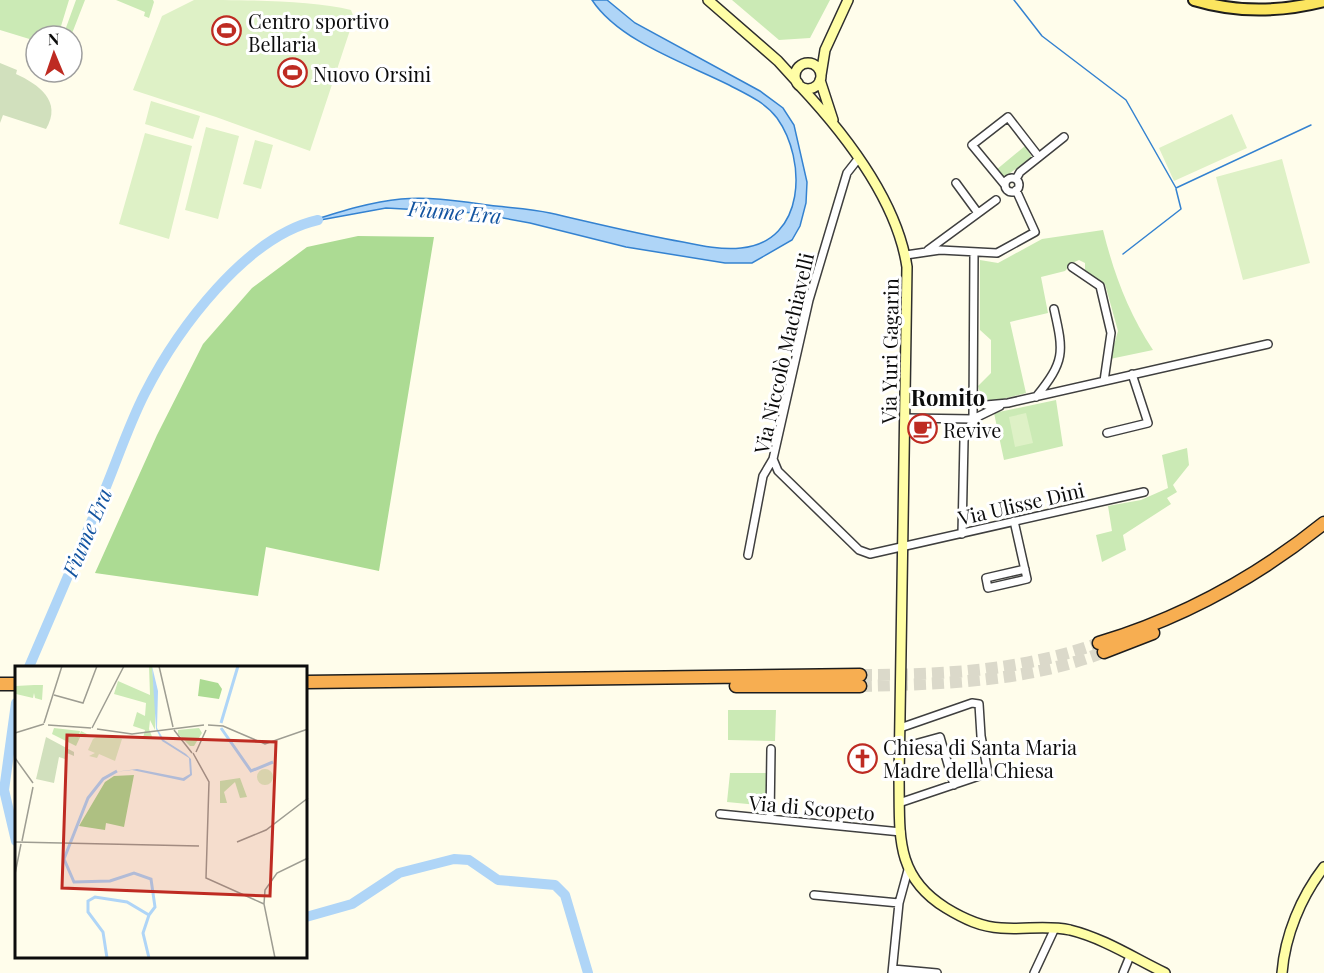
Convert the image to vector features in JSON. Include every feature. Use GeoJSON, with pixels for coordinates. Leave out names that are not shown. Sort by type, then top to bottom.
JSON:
{"type":"FeatureCollection","features":[{"type":"Feature","properties":{"kind":"highway"},"geometry":{"type":"LineString","coordinates":[[1324,523],[1281,555],[1211,598],[1102,648],[1165,629],[1235,594],[1324,533]]}},
{"type":"Feature","properties":{"kind":"highway"},"geometry":{"type":"LineString","coordinates":[[308,682],[860,680],[308,689]]}},
{"type":"Feature","properties":{"kind":"main road"},"geometry":{"type":"LineString","coordinates":[[1194,0],[1254,10],[1285,9],[1324,1]]}},
{"type":"Feature","properties":{"kind":"street"},"geometry":{"type":"LineString","coordinates":[[708,0],[777,61],[839,134]]}},
{"type":"Feature","properties":{"kind":"street"},"geometry":{"type":"LineString","coordinates":[[799,85],[812,88],[821,77],[825,50],[848,0]]}},
{"type":"Feature","properties":{"kind":"street"},"geometry":{"type":"LineString","coordinates":[[799,85],[795,75],[804,65],[816,59],[825,50]]}},
{"type":"Feature","properties":{"kind":"street"},"geometry":{"type":"LineString","coordinates":[[777,61],[818,68],[825,102],[839,134]]}},
{"type":"Feature","properties":{"kind":"street"},"geometry":{"type":"LineString","coordinates":[[1016,190],[1009,191],[972,145],[1008,117],[1039,157]]}},
{"type":"Feature","properties":{"kind":"street","name":"Via Yuri Gagarin"},"geometry":{"type":"LineString","coordinates":[[839,134],[886,199],[899,229],[906,255],[909,289],[899,803],[901,832],[908,870]]}},
{"type":"Feature","properties":{"kind":"street"},"geometry":{"type":"LineString","coordinates":[[1016,179],[1020,172],[1065,137]]}},
{"type":"Feature","properties":{"kind":"street","name":"Via Niccolò Machiavelli"},"geometry":{"type":"LineString","coordinates":[[861,163],[847,173],[828,230],[772,459],[778,471],[859,550],[876,554],[904,546]]}},
{"type":"Feature","properties":{"kind":"street"},"geometry":{"type":"LineString","coordinates":[[1005,185],[1010,178],[1016,179]]}},
{"type":"Feature","properties":{"kind":"street"},"geometry":{"type":"LineString","coordinates":[[1016,179],[1019,186],[1016,190]]}},
{"type":"Feature","properties":{"kind":"street"},"geometry":{"type":"LineString","coordinates":[[956,183],[978,213]]}},
{"type":"Feature","properties":{"kind":"street"},"geometry":{"type":"LineString","coordinates":[[906,255],[927,251],[997,253],[1035,232],[1016,190]]}},
{"type":"Feature","properties":{"kind":"street"},"geometry":{"type":"LineString","coordinates":[[927,251],[996,200]]}},
{"type":"Feature","properties":{"kind":"street"},"geometry":{"type":"LineString","coordinates":[[962,534],[964,440],[973,419],[974,252]]}},
{"type":"Feature","properties":{"kind":"street"},"geometry":{"type":"LineString","coordinates":[[1072,267],[1100,286],[1111,333],[1104,381]]}},
{"type":"Feature","properties":{"kind":"street"},"geometry":{"type":"LineString","coordinates":[[1036,397],[1055,373],[1063,347],[1054,309]]}},
{"type":"Feature","properties":{"kind":"street"},"geometry":{"type":"LineString","coordinates":[[973,399],[986,405],[1036,397],[1268,344]]}},
{"type":"Feature","properties":{"kind":"street"},"geometry":{"type":"LineString","coordinates":[[1107,433],[1148,423],[1132,374]]}},
{"type":"Feature","properties":{"kind":"street"},"geometry":{"type":"LineString","coordinates":[[906,418],[973,419],[1008,402]]}},
{"type":"Feature","properties":{"kind":"street"},"geometry":{"type":"LineString","coordinates":[[748,555],[763,476],[772,459]]}},
{"type":"Feature","properties":{"kind":"street","name":"Via Ulisse Dini"},"geometry":{"type":"LineString","coordinates":[[904,546],[1144,492]]}},
{"type":"Feature","properties":{"kind":"street"},"geometry":{"type":"LineString","coordinates":[[1014,521],[1025,569],[1027,579],[988,588],[986,578],[1025,569]]}},
{"type":"Feature","properties":{"kind":"street"},"geometry":{"type":"LineString","coordinates":[[899,803],[988,773],[981,736],[979,704],[972,703],[900,728]]}},
{"type":"Feature","properties":{"kind":"street"},"geometry":{"type":"LineString","coordinates":[[900,748],[940,737],[954,785]]}},
{"type":"Feature","properties":{"kind":"street"},"geometry":{"type":"LineString","coordinates":[[770,819],[771,749]]}},
{"type":"Feature","properties":{"kind":"street","name":"Via di Scopeto"},"geometry":{"type":"LineString","coordinates":[[720,814],[901,832]]}},
{"type":"Feature","properties":{"kind":"street"},"geometry":{"type":"LineString","coordinates":[[1282,973],[1294,920],[1306,893],[1324,867]]}},
{"type":"Feature","properties":{"kind":"street"},"geometry":{"type":"LineString","coordinates":[[908,870],[899,903],[893,971],[938,973]]}},
{"type":"Feature","properties":{"kind":"street"},"geometry":{"type":"LineString","coordinates":[[908,870],[916,884],[931,898],[975,923],[1002,928],[1055,928],[1089,936],[1165,973]]}},
{"type":"Feature","properties":{"kind":"street"},"geometry":{"type":"LineString","coordinates":[[814,895],[899,903]]}},
{"type":"Feature","properties":{"kind":"street"},"geometry":{"type":"LineString","coordinates":[[1034,973],[1055,928]]}},
{"type":"Feature","properties":{"kind":"street"},"geometry":{"type":"LineString","coordinates":[[1123,973],[1130,956]]}},
{"type":"Feature","properties":{"kind":"green space"},"geometry":{"type":"Polygon","coordinates":[[[0,0],[69,0],[62,24],[24,24],[24,37],[0,30],[0,0]]]}},
{"type":"Feature","properties":{"kind":"green space"},"geometry":{"type":"Polygon","coordinates":[[[76,0],[85,0],[76,24],[67,24],[76,0]]]}},
{"type":"Feature","properties":{"kind":"green space"},"geometry":{"type":"Polygon","coordinates":[[[116,0],[153,0],[154,2],[149,18],[144,16],[145,12],[116,0]]]}},
{"type":"Feature","properties":{"kind":"green space"},"geometry":{"type":"Polygon","coordinates":[[[194,0],[295,2],[351,10],[354,18],[310,151],[133,90],[162,16],[194,0]]]}},
{"type":"Feature","properties":{"kind":"green space"},"geometry":{"type":"Polygon","coordinates":[[[732,0],[830,0],[810,38],[779,40],[732,0]]]}},
{"type":"Feature","properties":{"kind":"green space"},"geometry":{"type":"Polygon","coordinates":[[[0,63],[17,70],[16,74],[24,78],[24,84],[34,84],[40,88],[50,102],[52,110],[46,129],[3,115],[0,123],[0,63]]]}},
{"type":"Feature","properties":{"kind":"green space"},"geometry":{"type":"Polygon","coordinates":[[[151,101],[200,116],[193,139],[145,124],[151,101]]]}},
{"type":"Feature","properties":{"kind":"green space"},"geometry":{"type":"Polygon","coordinates":[[[1232,114],[1247,148],[1174,181],[1159,148],[1232,114]]]}},
{"type":"Feature","properties":{"kind":"green space"},"geometry":{"type":"Polygon","coordinates":[[[206,127],[239,136],[218,219],[185,210],[206,127]]]}},
{"type":"Feature","properties":{"kind":"green space"},"geometry":{"type":"Polygon","coordinates":[[[145,133],[192,146],[169,239],[119,224],[145,133]]]}},
{"type":"Feature","properties":{"kind":"green space"},"geometry":{"type":"Polygon","coordinates":[[[255,140],[273,145],[261,189],[243,184],[255,140]]]}},
{"type":"Feature","properties":{"kind":"green space"},"geometry":{"type":"Polygon","coordinates":[[[1025,146],[1032,157],[1002,179],[996,170],[1025,146]]]}},
{"type":"Feature","properties":{"kind":"green space"},"geometry":{"type":"Polygon","coordinates":[[[1282,159],[1310,263],[1243,280],[1216,177],[1282,159]]]}},
{"type":"Feature","properties":{"kind":"green space"},"geometry":{"type":"Polygon","coordinates":[[[1103,230],[1123,292],[1153,350],[1110,359],[1118,331],[1105,284],[1085,271],[1085,263],[1079,260],[1072,263],[1065,271],[1041,277],[1048,313],[1010,322],[1026,393],[992,402],[982,399],[978,386],[991,373],[991,340],[980,330],[980,260],[998,263],[1042,239],[1103,230]]]}},
{"type":"Feature","properties":{"kind":"green space"},"geometry":{"type":"Polygon","coordinates":[[[358,236],[434,237],[379,571],[266,547],[258,596],[95,573],[157,435],[203,344],[252,288],[307,247],[358,236]]]}},
{"type":"Feature","properties":{"kind":"green space"},"geometry":{"type":"Polygon","coordinates":[[[1056,400],[1063,446],[1004,460],[994,413],[1056,400]]]}},
{"type":"Feature","properties":{"kind":"green space"},"geometry":{"type":"Polygon","coordinates":[[[1026,413],[1033,443],[1015,447],[1009,417],[1026,413]]]}},
{"type":"Feature","properties":{"kind":"green space"},"geometry":{"type":"Polygon","coordinates":[[[1187,448],[1189,465],[1173,485],[1177,492],[1167,498],[1171,504],[1123,535],[1126,550],[1102,562],[1096,535],[1112,531],[1108,506],[1141,500],[1168,488],[1162,455],[1187,448]]]}},
{"type":"Feature","properties":{"kind":"green space"},"geometry":{"type":"Polygon","coordinates":[[[728,710],[776,710],[775,741],[728,740],[728,710]]]}},
{"type":"Feature","properties":{"kind":"green space"},"geometry":{"type":"Polygon","coordinates":[[[730,773],[768,773],[766,813],[757,815],[758,805],[727,802],[730,773]]]}},
{"type":"Feature","properties":{"kind":"water"},"geometry":{"type":"Polygon","coordinates":[[[592,0],[607,0],[635,23],[760,91],[783,108],[794,125],[807,182],[806,203],[800,226],[792,240],[752,263],[725,263],[626,247],[530,223],[476,213],[386,208],[304,223],[352,208],[401,199],[425,198],[537,210],[649,236],[719,248],[741,248],[762,242],[778,231],[789,215],[795,196],[796,176],[787,135],[777,118],[767,107],[748,95],[636,39],[604,15],[592,0]]]}},
{"type":"Feature","properties":{"kind":"waterway"},"geometry":{"type":"LineString","coordinates":[[1014,0],[1042,36],[1126,100],[1176,188],[1311,125]]}},
{"type":"Feature","properties":{"kind":"waterway"},"geometry":{"type":"LineString","coordinates":[[1123,254],[1181,209],[1176,189]]}},
{"type":"Feature","properties":{"kind":"waterway","name":"Fiume Era"},"geometry":{"type":"LineString","coordinates":[[29,666],[139,406],[175,342],[216,289],[240,265],[265,245],[291,229],[318,220]]}},
{"type":"Feature","properties":{"kind":"waterway","name":"Fiume Era"},"geometry":{"type":"LineString","coordinates":[[15,710],[4,790],[15,837]]}},
{"type":"Feature","properties":{"kind":"waterway","name":"Fiume Era"},"geometry":{"type":"LineString","coordinates":[[308,916],[352,904],[399,873],[454,859],[469,860],[498,880],[555,885],[565,895],[588,973]]}},
{"type":"Feature","properties":{"kind":"tunnel"},"geometry":{"type":"LineString","coordinates":[[860,675],[981,670],[1041,660],[1099,643]]}},
{"type":"Feature","properties":{"kind":"tunnel"},"geometry":{"type":"LineString","coordinates":[[860,686],[952,682],[1014,675],[1045,670],[1104,652]]}},
{"type":"Feature","properties":{"kind":"place","name":"Centro sportivo Bellaria"},"geometry":{"type":"Point","coordinates":[227,31]}},
{"type":"Feature","properties":{"kind":"place","name":"Nuovo Orsini"},"geometry":{"type":"Point","coordinates":[292,73]}},
{"type":"Feature","properties":{"kind":"place","name":"Revive"},"geometry":{"type":"Point","coordinates":[922,429]}},
{"type":"Feature","properties":{"kind":"place","name":"Chiesa di Santa Maria Madre della Chiesa"},"geometry":{"type":"Point","coordinates":[862,758]}},
{"type":"Feature","properties":{"kind":"district","name":"Romito"},"geometry":{"type":"Point","coordinates":[948,397]}}]}
